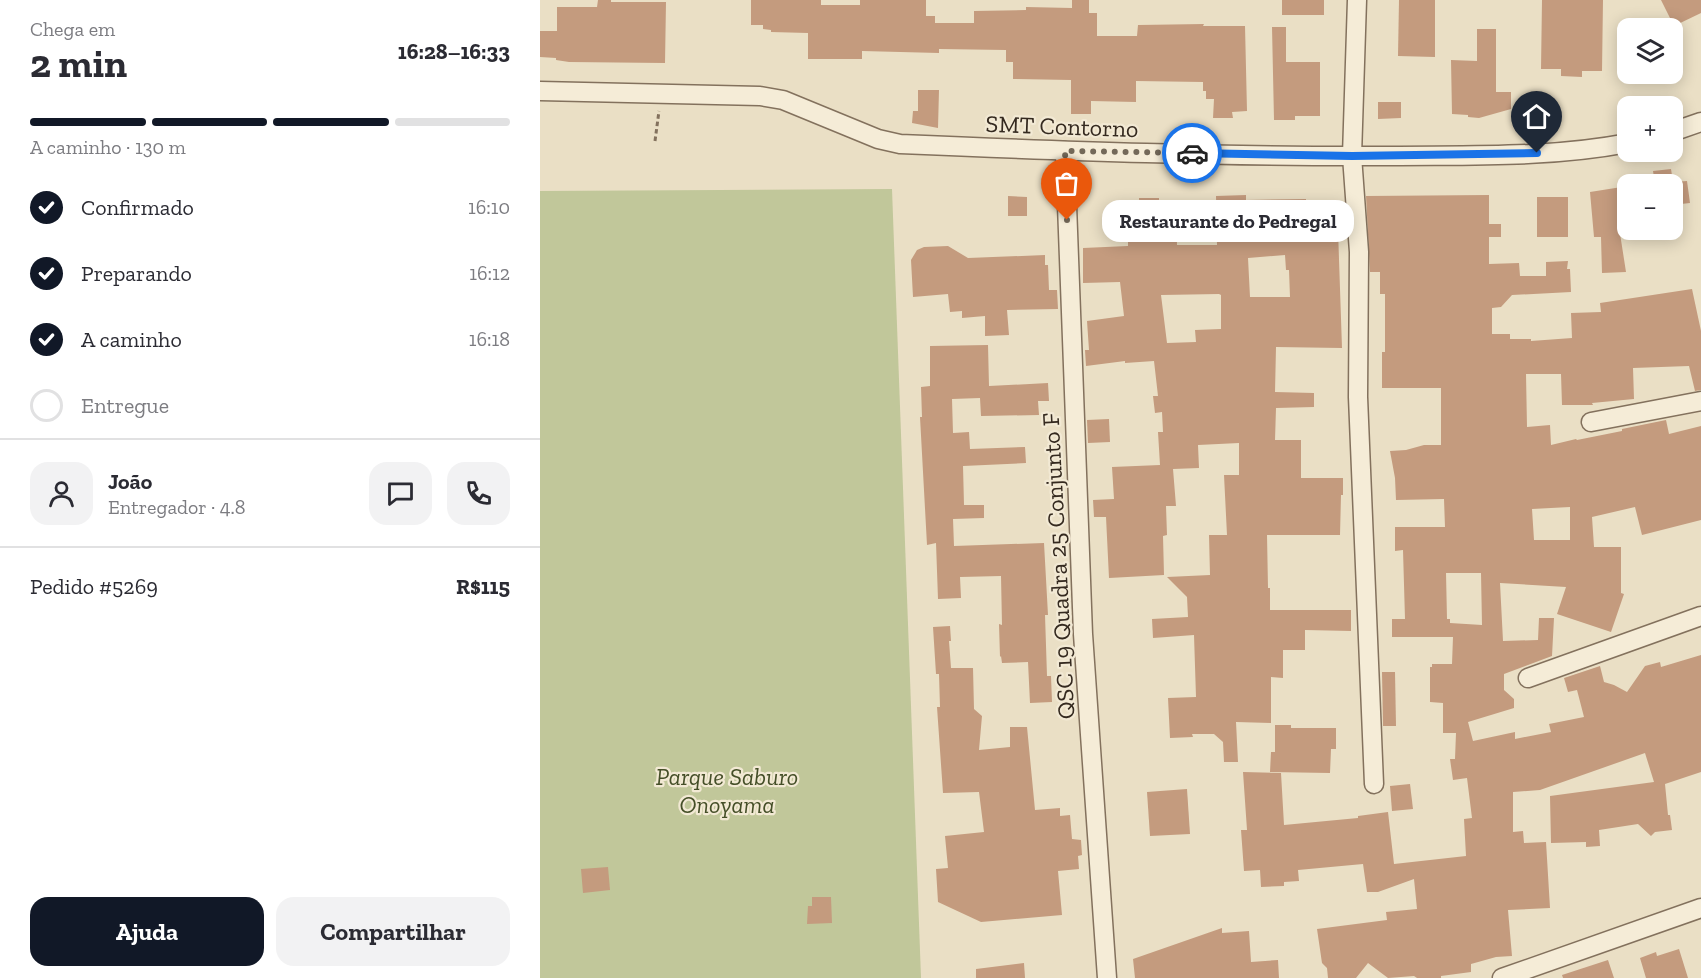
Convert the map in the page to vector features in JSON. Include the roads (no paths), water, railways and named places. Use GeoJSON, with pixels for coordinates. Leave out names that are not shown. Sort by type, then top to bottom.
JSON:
{"type":"FeatureCollection","features":[{"type":"Feature","properties":{"kind":"street"},"geometry":{"type":"LineString","coordinates":[[1357,0],[1352,156],[1359,252],[1358,397],[1374,784]]}},
{"type":"Feature","properties":{"kind":"street","name":"SMT Contorno"},"geometry":{"type":"LineString","coordinates":[[540,91],[760,96],[783,100],[878,139],[900,144],[1065,151],[1352,156],[1556,152],[1617,145]]}},
{"type":"Feature","properties":{"kind":"street"},"geometry":{"type":"LineString","coordinates":[[1683,128],[1701,122]]}},
{"type":"Feature","properties":{"kind":"street","name":"QSC 19 Quadra 25 Conjunto F"},"geometry":{"type":"LineString","coordinates":[[1065,151],[1083,634],[1107,978]]}},
{"type":"Feature","properties":{"kind":"street"},"geometry":{"type":"LineString","coordinates":[[1591,422],[1701,401]]}},
{"type":"Feature","properties":{"kind":"street"},"geometry":{"type":"LineString","coordinates":[[1528,678],[1701,616]]}},
{"type":"Feature","properties":{"kind":"street"},"geometry":{"type":"LineString","coordinates":[[1503,978],[1701,908]]}},
{"type":"Feature","properties":{"kind":"place","name":"Restaurante do Pedregal"},"geometry":{"type":"Point","coordinates":[1067,220]}},
{"type":"Feature","properties":{"kind":"park label","name":"Parque Saburo Onoyama"},"geometry":{"type":"Point","coordinates":[727,790]}}]}
